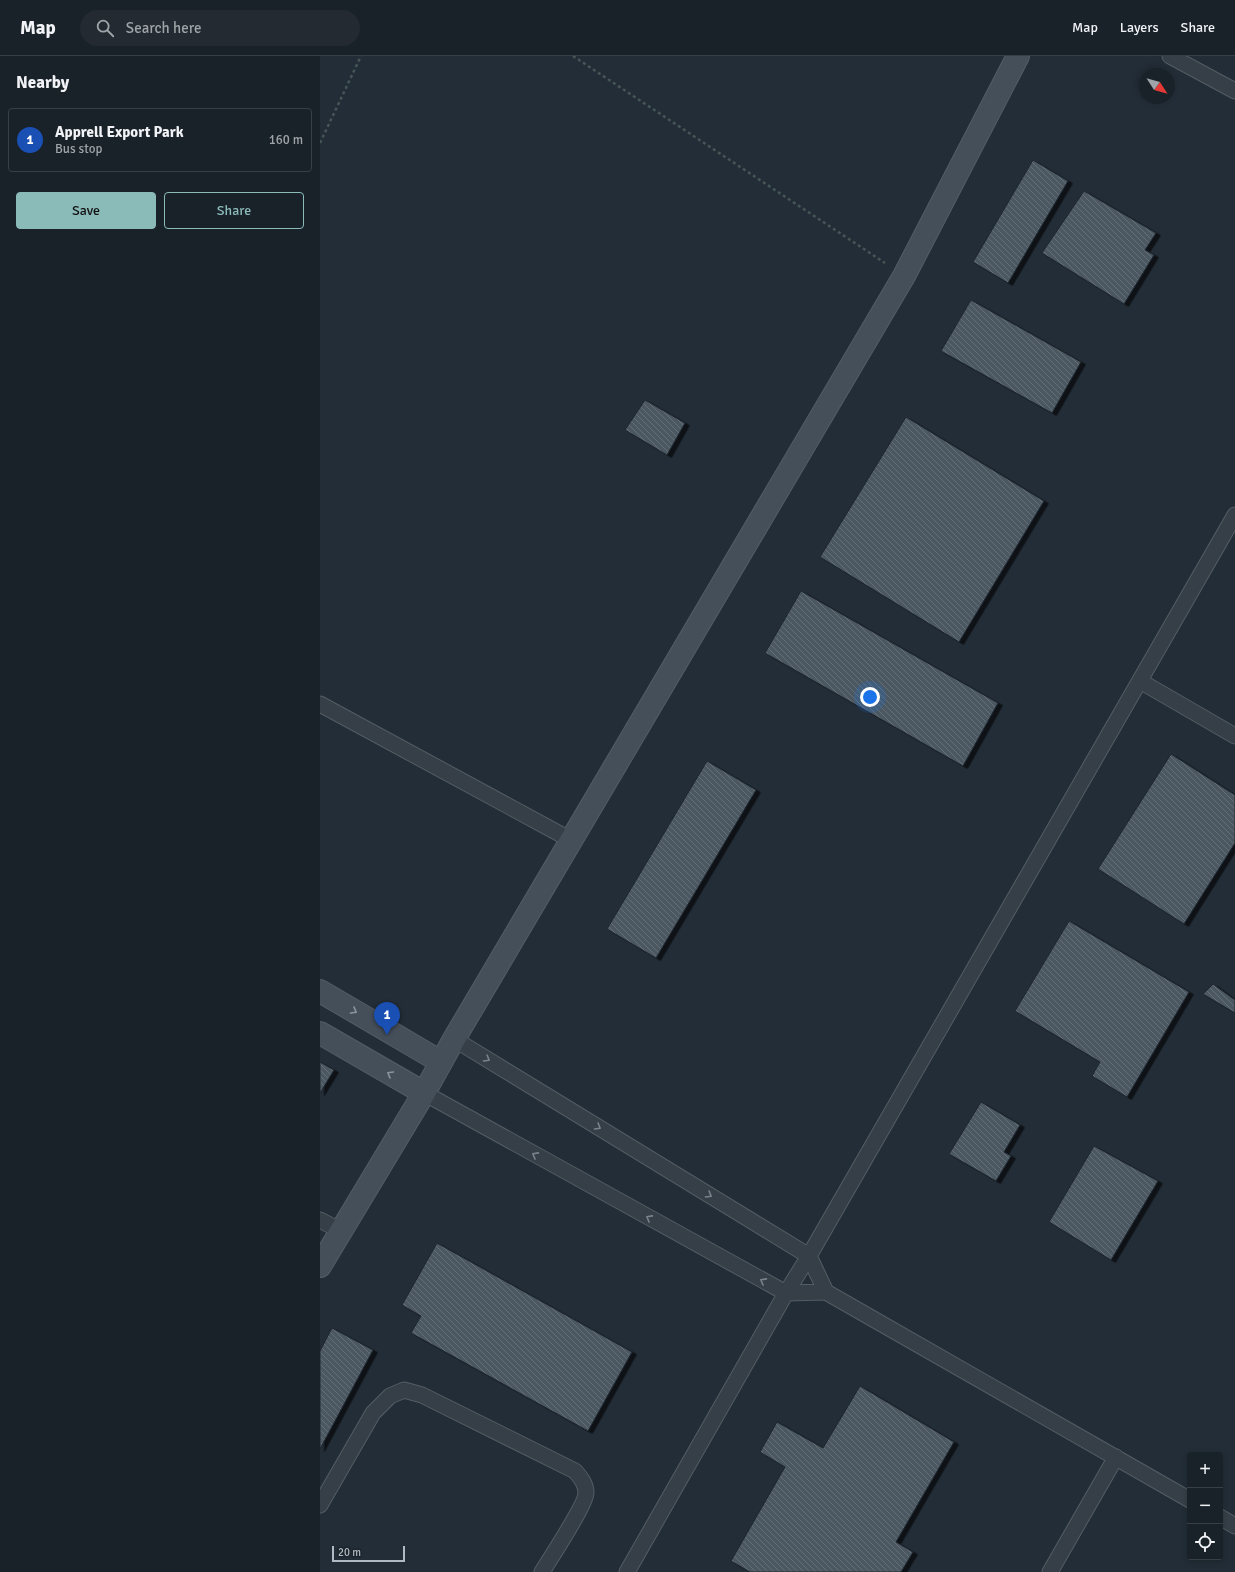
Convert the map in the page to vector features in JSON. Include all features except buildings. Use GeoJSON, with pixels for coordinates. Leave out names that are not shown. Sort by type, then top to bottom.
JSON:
{"type":"FeatureCollection","features":[{"type":"Feature","properties":{"kind":"main road"},"geometry":{"type":"LineString","coordinates":[[320,1266],[424,1093],[454,1039],[904,276],[1018,56]]}},
{"type":"Feature","properties":{"kind":"main road"},"geometry":{"type":"LineString","coordinates":[[320,991],[441,1062]]}},
{"type":"Feature","properties":{"kind":"main road"},"geometry":{"type":"LineString","coordinates":[[320,1033],[424,1093]]}},
{"type":"Feature","properties":{"kind":"lane"},"geometry":{"type":"LineString","coordinates":[[1170,56],[1235,91]]}},
{"type":"Feature","properties":{"kind":"lane"},"geometry":{"type":"LineString","coordinates":[[627,1572],[786,1293],[809,1256],[1235,516]]}},
{"type":"Feature","properties":{"kind":"lane"},"geometry":{"type":"LineString","coordinates":[[1140,681],[1235,736]]}},
{"type":"Feature","properties":{"kind":"lane"},"geometry":{"type":"LineString","coordinates":[[320,704],[571,840]]}},
{"type":"Feature","properties":{"kind":"lane"},"geometry":{"type":"LineString","coordinates":[[454,1039],[809,1256],[826,1292]]}},
{"type":"Feature","properties":{"kind":"lane"},"geometry":{"type":"LineString","coordinates":[[424,1093],[786,1293],[826,1292],[1187,1498]]}},
{"type":"Feature","properties":{"kind":"lane"},"geometry":{"type":"LineString","coordinates":[[320,1220],[341,1231]]}},
{"type":"Feature","properties":{"kind":"lane"},"geometry":{"type":"LineString","coordinates":[[320,1505],[373,1413],[390,1396],[404,1390],[422,1395],[575,1472],[583,1481],[586,1494],[578,1511],[542,1572]]}},
{"type":"Feature","properties":{"kind":"lane"},"geometry":{"type":"LineString","coordinates":[[1050,1572],[1116,1457]]}},
{"type":"Feature","properties":{"kind":"lane"},"geometry":{"type":"LineString","coordinates":[[1223,1519],[1235,1526]]}},
{"type":"Feature","properties":{"kind":"path"},"geometry":{"type":"LineString","coordinates":[[320,143],[361,56]]}},
{"type":"Feature","properties":{"kind":"path"},"geometry":{"type":"LineString","coordinates":[[574,56],[904,276]]}},
{"type":"Feature","properties":{"kind":"place","name":"Apprell Export Park"},"geometry":{"type":"Point","coordinates":[387,1035]}}]}
